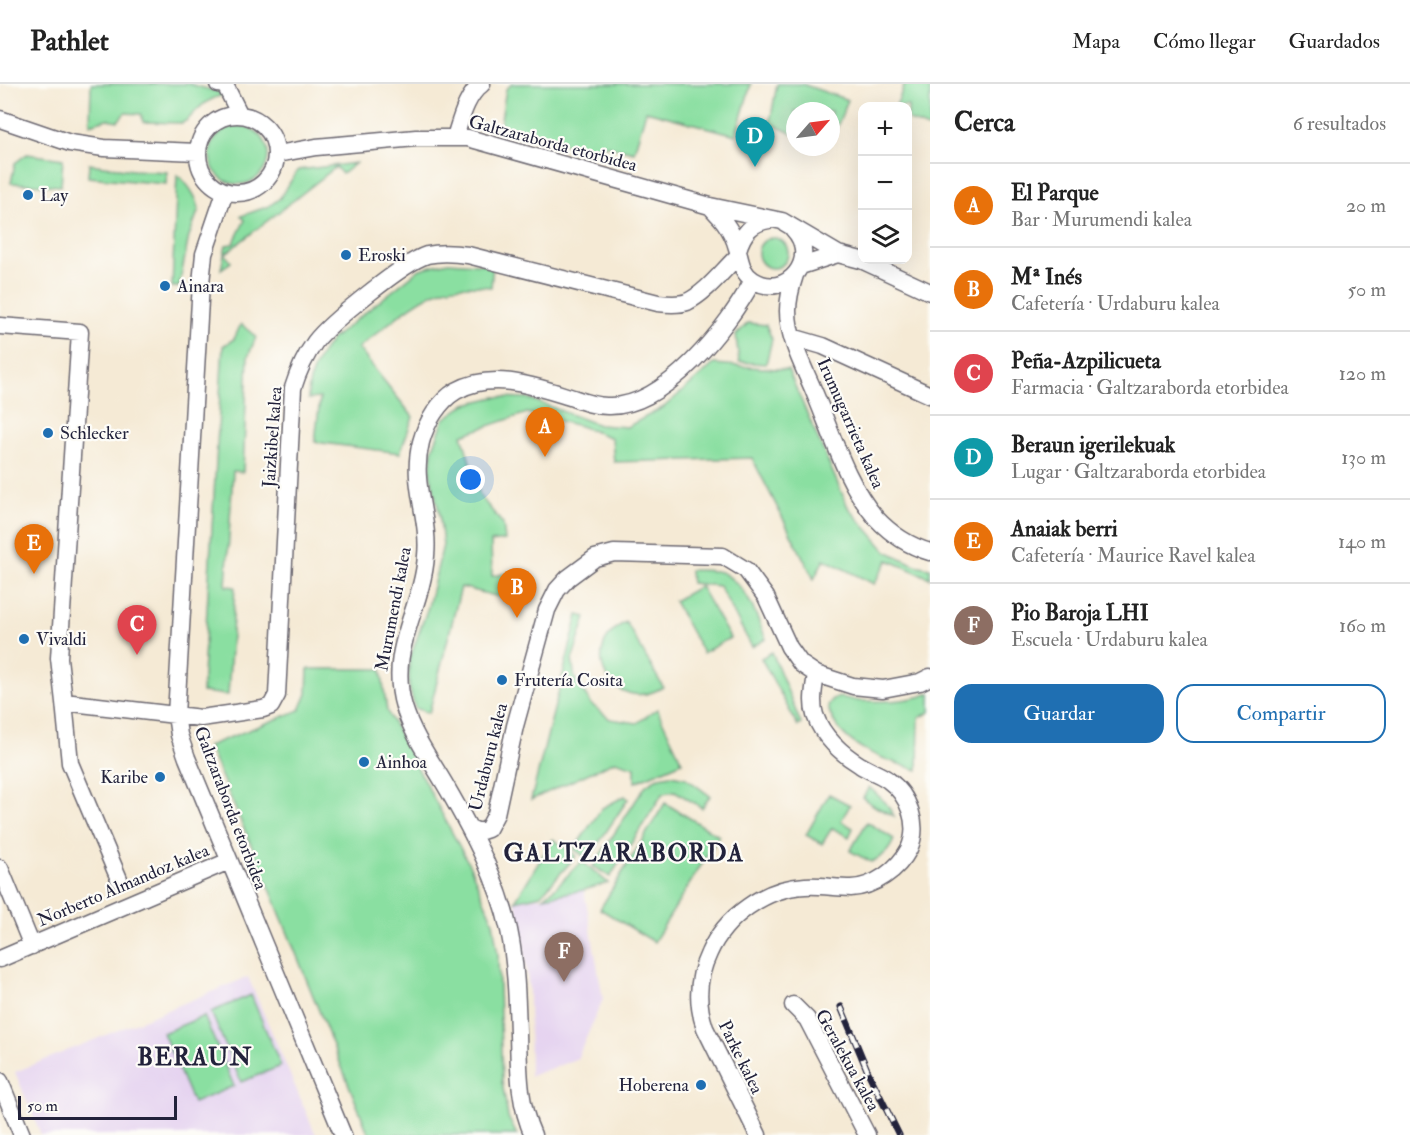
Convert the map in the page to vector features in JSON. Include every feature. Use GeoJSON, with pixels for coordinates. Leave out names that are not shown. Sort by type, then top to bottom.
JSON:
{"type":"FeatureCollection","features":[{"type":"Feature","properties":{"kind":"street"},"geometry":{"type":"LineString","coordinates":[[218,84],[225,85],[240,115]]}},
{"type":"Feature","properties":{"kind":"street"},"geometry":{"type":"LineString","coordinates":[[455,137],[469,100],[482,84]]}},
{"type":"Feature","properties":{"kind":"street"},"geometry":{"type":"LineString","coordinates":[[240,115],[252,117],[262,123],[275,142],[277,154],[272,174],[265,183],[246,193],[225,192],[208,181],[198,162],[197,152],[200,140],[216,120],[240,115]]}},
{"type":"Feature","properties":{"kind":"street"},"geometry":{"type":"LineString","coordinates":[[0,119],[81,145],[197,152]]}},
{"type":"Feature","properties":{"kind":"street","name":"Galtzaraborda etorbidea"},"geometry":{"type":"LineString","coordinates":[[277,154],[327,146],[455,137],[486,143],[710,206],[782,221],[838,254],[861,260],[930,292]]}},
{"type":"Feature","properties":{"kind":"street","name":"Galtzaraborda etorbidea"},"geometry":{"type":"LineString","coordinates":[[225,192],[204,254],[201,283],[177,715],[179,735],[343,1135]]}},
{"type":"Feature","properties":{"kind":"street"},"geometry":{"type":"LineString","coordinates":[[710,206],[725,222],[741,265],[753,280],[769,285],[783,283],[798,271],[838,254]]}},
{"type":"Feature","properties":{"kind":"street"},"geometry":{"type":"LineString","coordinates":[[738,253],[741,238],[748,228],[759,221],[771,219]]}},
{"type":"Feature","properties":{"kind":"street"},"geometry":{"type":"LineString","coordinates":[[791,226],[799,234],[803,244],[804,255],[798,271]]}},
{"type":"Feature","properties":{"kind":"street","name":"Jaizkibel kalea"},"geometry":{"type":"LineString","coordinates":[[64,702],[201,718],[271,706],[277,696],[293,388],[303,361],[315,341],[331,325],[407,264],[426,256],[446,252],[468,255],[658,303],[673,304],[687,302],[702,291],[738,253]]}},
{"type":"Feature","properties":{"kind":"street","name":"Irumugarrieta kalea"},"geometry":{"type":"LineString","coordinates":[[798,271],[790,290],[788,313],[792,337],[848,472],[861,497],[893,534],[917,548],[930,552]]}},
{"type":"Feature","properties":{"kind":"street","name":"Murumendi kalea"},"geometry":{"type":"LineString","coordinates":[[470,828],[415,733],[398,683],[399,658],[423,579],[426,554],[425,528],[417,485],[417,457],[422,437],[432,416],[444,400],[455,392],[471,385],[487,382],[505,381],[524,384],[608,406],[624,405],[642,399],[676,377],[691,363],[741,303],[753,280]]}},
{"type":"Feature","properties":{"kind":"street","name":"Irumugarrieta kalea"},"geometry":{"type":"LineString","coordinates":[[769,285],[788,313]]}},
{"type":"Feature","properties":{"kind":"street"},"geometry":{"type":"LineString","coordinates":[[0,326],[80,332],[59,658],[70,762],[119,879]]}},
{"type":"Feature","properties":{"kind":"street"},"geometry":{"type":"LineString","coordinates":[[792,337],[824,346],[930,394]]}},
{"type":"Feature","properties":{"kind":"street","name":"Urdaburu kalea"},"geometry":{"type":"LineString","coordinates":[[470,828],[480,832],[488,829],[496,814],[515,726],[548,610],[557,590],[582,566],[595,558],[614,553],[723,556],[746,570],[766,597],[789,647],[801,664],[816,674]]}},
{"type":"Feature","properties":{"kind":"street"},"geometry":{"type":"LineString","coordinates":[[816,674],[853,686],[883,688],[920,682],[930,677]]}},
{"type":"Feature","properties":{"kind":"street","name":"Parke kalea"},"geometry":{"type":"LineString","coordinates":[[758,1135],[705,1028],[700,1013],[698,983],[711,948],[731,920],[743,910],[770,896],[802,886],[863,886],[881,878],[896,866],[909,849],[914,827],[907,802],[899,790],[845,754],[819,725],[814,713],[813,694],[816,674]]}},
{"type":"Feature","properties":{"kind":"street","name":"Urdaburu kalea"},"geometry":{"type":"LineString","coordinates":[[470,828],[504,910],[510,934],[518,1015],[520,1093],[533,1135]]}},
{"type":"Feature","properties":{"kind":"street","name":"Norberto Almandoz kalea"},"geometry":{"type":"LineString","coordinates":[[0,959],[229,861]]}},
{"type":"Feature","properties":{"kind":"street"},"geometry":{"type":"LineString","coordinates":[[0,868],[32,946]]}},
{"type":"Feature","properties":{"kind":"street","name":"Geralekua kalea"},"geometry":{"type":"LineString","coordinates":[[793,1005],[807,1019],[867,1135]]}},
{"type":"Feature","properties":{"kind":"street"},"geometry":{"type":"LineString","coordinates":[[0,1081],[22,1135]]}},
{"type":"Feature","properties":{"kind":"shaded area"},"geometry":{"type":"Polygon","coordinates":[[[584,890],[603,999],[577,1059],[530,1076],[529,989],[522,931],[515,901],[584,890]]]}},
{"type":"Feature","properties":{"kind":"shaded area"},"geometry":{"type":"Polygon","coordinates":[[[248,977],[316,1135],[41,1135],[15,1072],[248,977]]]}},
{"type":"Feature","properties":{"kind":"green space"},"geometry":{"type":"Polygon","coordinates":[[[91,84],[189,84],[226,94],[206,102],[182,123],[143,122],[141,114],[125,113],[118,121],[107,119],[90,124],[91,84]]]}},
{"type":"Feature","properties":{"kind":"green space"},"geometry":{"type":"Polygon","coordinates":[[[512,84],[751,84],[736,135],[646,111],[634,152],[604,145],[601,154],[500,126],[506,89],[512,84]]]}},
{"type":"Feature","properties":{"kind":"green space"},"geometry":{"type":"Polygon","coordinates":[[[777,84],[802,84],[848,100],[840,119],[840,102],[786,102],[786,131],[770,123],[777,84]]]}},
{"type":"Feature","properties":{"kind":"green space"},"geometry":{"type":"Polygon","coordinates":[[[905,84],[930,84],[930,129],[912,122],[912,102],[898,102],[905,84]]]}},
{"type":"Feature","properties":{"kind":"green space"},"geometry":{"type":"Polygon","coordinates":[[[239,126],[250,128],[263,139],[268,155],[266,166],[255,179],[239,184],[228,182],[215,171],[210,155],[212,144],[223,131],[239,126]]]}},
{"type":"Feature","properties":{"kind":"green space"},"geometry":{"type":"Polygon","coordinates":[[[27,154],[63,159],[61,186],[11,183],[15,163],[27,154]]]}},
{"type":"Feature","properties":{"kind":"green space"},"geometry":{"type":"Polygon","coordinates":[[[356,163],[342,174],[336,167],[225,254],[231,262],[221,269],[226,245],[233,244],[245,220],[241,216],[269,206],[280,198],[298,170],[356,163]]]}},
{"type":"Feature","properties":{"kind":"green space"},"geometry":{"type":"Polygon","coordinates":[[[89,164],[167,172],[166,184],[88,177],[89,164]]]}},
{"type":"Feature","properties":{"kind":"green space"},"geometry":{"type":"Polygon","coordinates":[[[177,175],[191,190],[199,209],[189,236],[179,287],[172,287],[177,175]]]}},
{"type":"Feature","properties":{"kind":"green space"},"geometry":{"type":"Polygon","coordinates":[[[773,238],[784,242],[788,253],[784,264],[773,268],[762,264],[758,253],[762,242],[773,238]]]}},
{"type":"Feature","properties":{"kind":"green space"},"geometry":{"type":"Polygon","coordinates":[[[448,262],[493,265],[491,287],[455,287],[433,293],[358,348],[413,417],[400,453],[315,442],[320,398],[308,399],[308,390],[314,367],[332,339],[420,269],[448,262]]]}},
{"type":"Feature","properties":{"kind":"green space"},"geometry":{"type":"Polygon","coordinates":[[[748,323],[766,325],[772,339],[766,364],[739,362],[736,335],[748,323]]]}},
{"type":"Feature","properties":{"kind":"green space"},"geometry":{"type":"Polygon","coordinates":[[[241,324],[256,337],[248,357],[243,472],[233,471],[226,586],[235,587],[228,695],[202,692],[223,346],[234,339],[241,324]]]}},
{"type":"Feature","properties":{"kind":"green space"},"geometry":{"type":"Polygon","coordinates":[[[714,364],[788,370],[848,507],[886,551],[915,565],[930,568],[930,578],[888,560],[874,584],[824,559],[814,579],[752,458],[614,462],[612,438],[580,426],[527,413],[462,435],[480,496],[503,524],[505,540],[491,542],[492,576],[509,573],[507,599],[461,587],[429,713],[415,708],[409,687],[409,661],[428,607],[443,545],[439,512],[430,473],[432,451],[444,419],[466,404],[495,397],[527,398],[599,425],[627,427],[664,407],[714,364]]]}},
{"type":"Feature","properties":{"kind":"green space"},"geometry":{"type":"Polygon","coordinates":[[[690,570],[720,572],[732,579],[750,602],[766,639],[752,647],[719,586],[691,583],[690,570]]]}},
{"type":"Feature","properties":{"kind":"green space"},"geometry":{"type":"Polygon","coordinates":[[[700,586],[730,638],[703,653],[674,601],[700,586]]]}},
{"type":"Feature","properties":{"kind":"green space"},"geometry":{"type":"Polygon","coordinates":[[[578,615],[586,617],[572,660],[575,678],[591,704],[610,719],[637,723],[657,709],[682,762],[635,782],[635,767],[615,761],[531,800],[578,615]]]}},
{"type":"Feature","properties":{"kind":"green space"},"geometry":{"type":"Polygon","coordinates":[[[626,622],[663,687],[645,694],[629,693],[616,687],[607,676],[602,662],[603,648],[611,634],[626,622]]]}},
{"type":"Feature","properties":{"kind":"green space"},"geometry":{"type":"Polygon","coordinates":[[[772,652],[801,724],[798,726],[761,658],[772,652]]]}},
{"type":"Feature","properties":{"kind":"green space"},"geometry":{"type":"Polygon","coordinates":[[[308,669],[381,669],[387,711],[470,866],[493,922],[498,955],[502,1082],[508,1117],[517,1135],[369,1135],[266,879],[208,746],[300,710],[307,694],[308,669]]]}},
{"type":"Feature","properties":{"kind":"green space"},"geometry":{"type":"Polygon","coordinates":[[[930,693],[930,712],[919,718],[918,770],[877,756],[852,741],[833,720],[828,707],[832,699],[836,698],[886,701],[904,700],[930,693]]]}},
{"type":"Feature","properties":{"kind":"green space"},"geometry":{"type":"Polygon","coordinates":[[[671,775],[686,778],[710,796],[702,808],[675,791],[663,793],[610,877],[593,866],[646,785],[659,777],[671,775]]]}},
{"type":"Feature","properties":{"kind":"green space"},"geometry":{"type":"Polygon","coordinates":[[[869,787],[886,803],[894,816],[863,798],[869,787]]]}},
{"type":"Feature","properties":{"kind":"green space"},"geometry":{"type":"Polygon","coordinates":[[[829,794],[850,805],[841,821],[853,828],[849,837],[832,828],[822,844],[806,835],[829,794]]]}},
{"type":"Feature","properties":{"kind":"green space"},"geometry":{"type":"Polygon","coordinates":[[[625,796],[628,799],[588,859],[574,849],[602,808],[625,796]]]}},
{"type":"Feature","properties":{"kind":"green space"},"geometry":{"type":"Polygon","coordinates":[[[665,803],[719,836],[654,942],[600,909],[665,803]]]}},
{"type":"Feature","properties":{"kind":"green space"},"geometry":{"type":"Polygon","coordinates":[[[867,822],[894,839],[885,853],[871,862],[850,851],[867,822]]]}},
{"type":"Feature","properties":{"kind":"green space"},"geometry":{"type":"Polygon","coordinates":[[[553,839],[576,856],[541,895],[515,901],[553,839]]]}},
{"type":"Feature","properties":{"kind":"green space"},"geometry":{"type":"Polygon","coordinates":[[[582,861],[608,883],[544,897],[556,887],[582,861]]]}},
{"type":"Feature","properties":{"kind":"green space"},"geometry":{"type":"Polygon","coordinates":[[[251,995],[281,1066],[241,1082],[211,1012],[251,995]]]}},
{"type":"Feature","properties":{"kind":"green space"},"geometry":{"type":"Polygon","coordinates":[[[204,1016],[234,1086],[193,1103],[163,1033],[204,1016]]]}},
{"type":"Feature","properties":{"kind":"railway"},"geometry":{"type":"LineString","coordinates":[[841,1007],[868,1072],[899,1135]]}},
{"type":"Feature","properties":{"kind":"place","name":"Beraun igerilekuak"},"geometry":{"type":"Point","coordinates":[755,167]}},
{"type":"Feature","properties":{"kind":"place","name":"Lay"},"geometry":{"type":"Point","coordinates":[28,195]}},
{"type":"Feature","properties":{"kind":"place","name":"Eroski"},"geometry":{"type":"Point","coordinates":[346,255]}},
{"type":"Feature","properties":{"kind":"place","name":"Ainara"},"geometry":{"type":"Point","coordinates":[165,286]}},
{"type":"Feature","properties":{"kind":"place","name":"Schlecker"},"geometry":{"type":"Point","coordinates":[48,433]}},
{"type":"Feature","properties":{"kind":"place","name":"El Parque"},"geometry":{"type":"Point","coordinates":[545,457]}},
{"type":"Feature","properties":{"kind":"place","name":"Anaiak berri"},"geometry":{"type":"Point","coordinates":[34,574]}},
{"type":"Feature","properties":{"kind":"place","name":"Mª Inés"},"geometry":{"type":"Point","coordinates":[517,618]}},
{"type":"Feature","properties":{"kind":"place","name":"Vivaldi"},"geometry":{"type":"Point","coordinates":[24,639]}},
{"type":"Feature","properties":{"kind":"place","name":"Peña-Azpilicueta"},"geometry":{"type":"Point","coordinates":[137,655]}},
{"type":"Feature","properties":{"kind":"place","name":"Frutería Cosita"},"geometry":{"type":"Point","coordinates":[502,680]}},
{"type":"Feature","properties":{"kind":"place","name":"Ainhoa"},"geometry":{"type":"Point","coordinates":[364,762]}},
{"type":"Feature","properties":{"kind":"place","name":"Karibe"},"geometry":{"type":"Point","coordinates":[160,777]}},
{"type":"Feature","properties":{"kind":"place","name":"Pio Baroja LHI"},"geometry":{"type":"Point","coordinates":[564,982]}},
{"type":"Feature","properties":{"kind":"place","name":"Hoberena"},"geometry":{"type":"Point","coordinates":[701,1085]}},
{"type":"Feature","properties":{"kind":"district","name":"GALTZARABORDA"},"geometry":{"type":"Point","coordinates":[624,853]}},
{"type":"Feature","properties":{"kind":"district","name":"BERAUN"},"geometry":{"type":"Point","coordinates":[195,1057]}}]}
